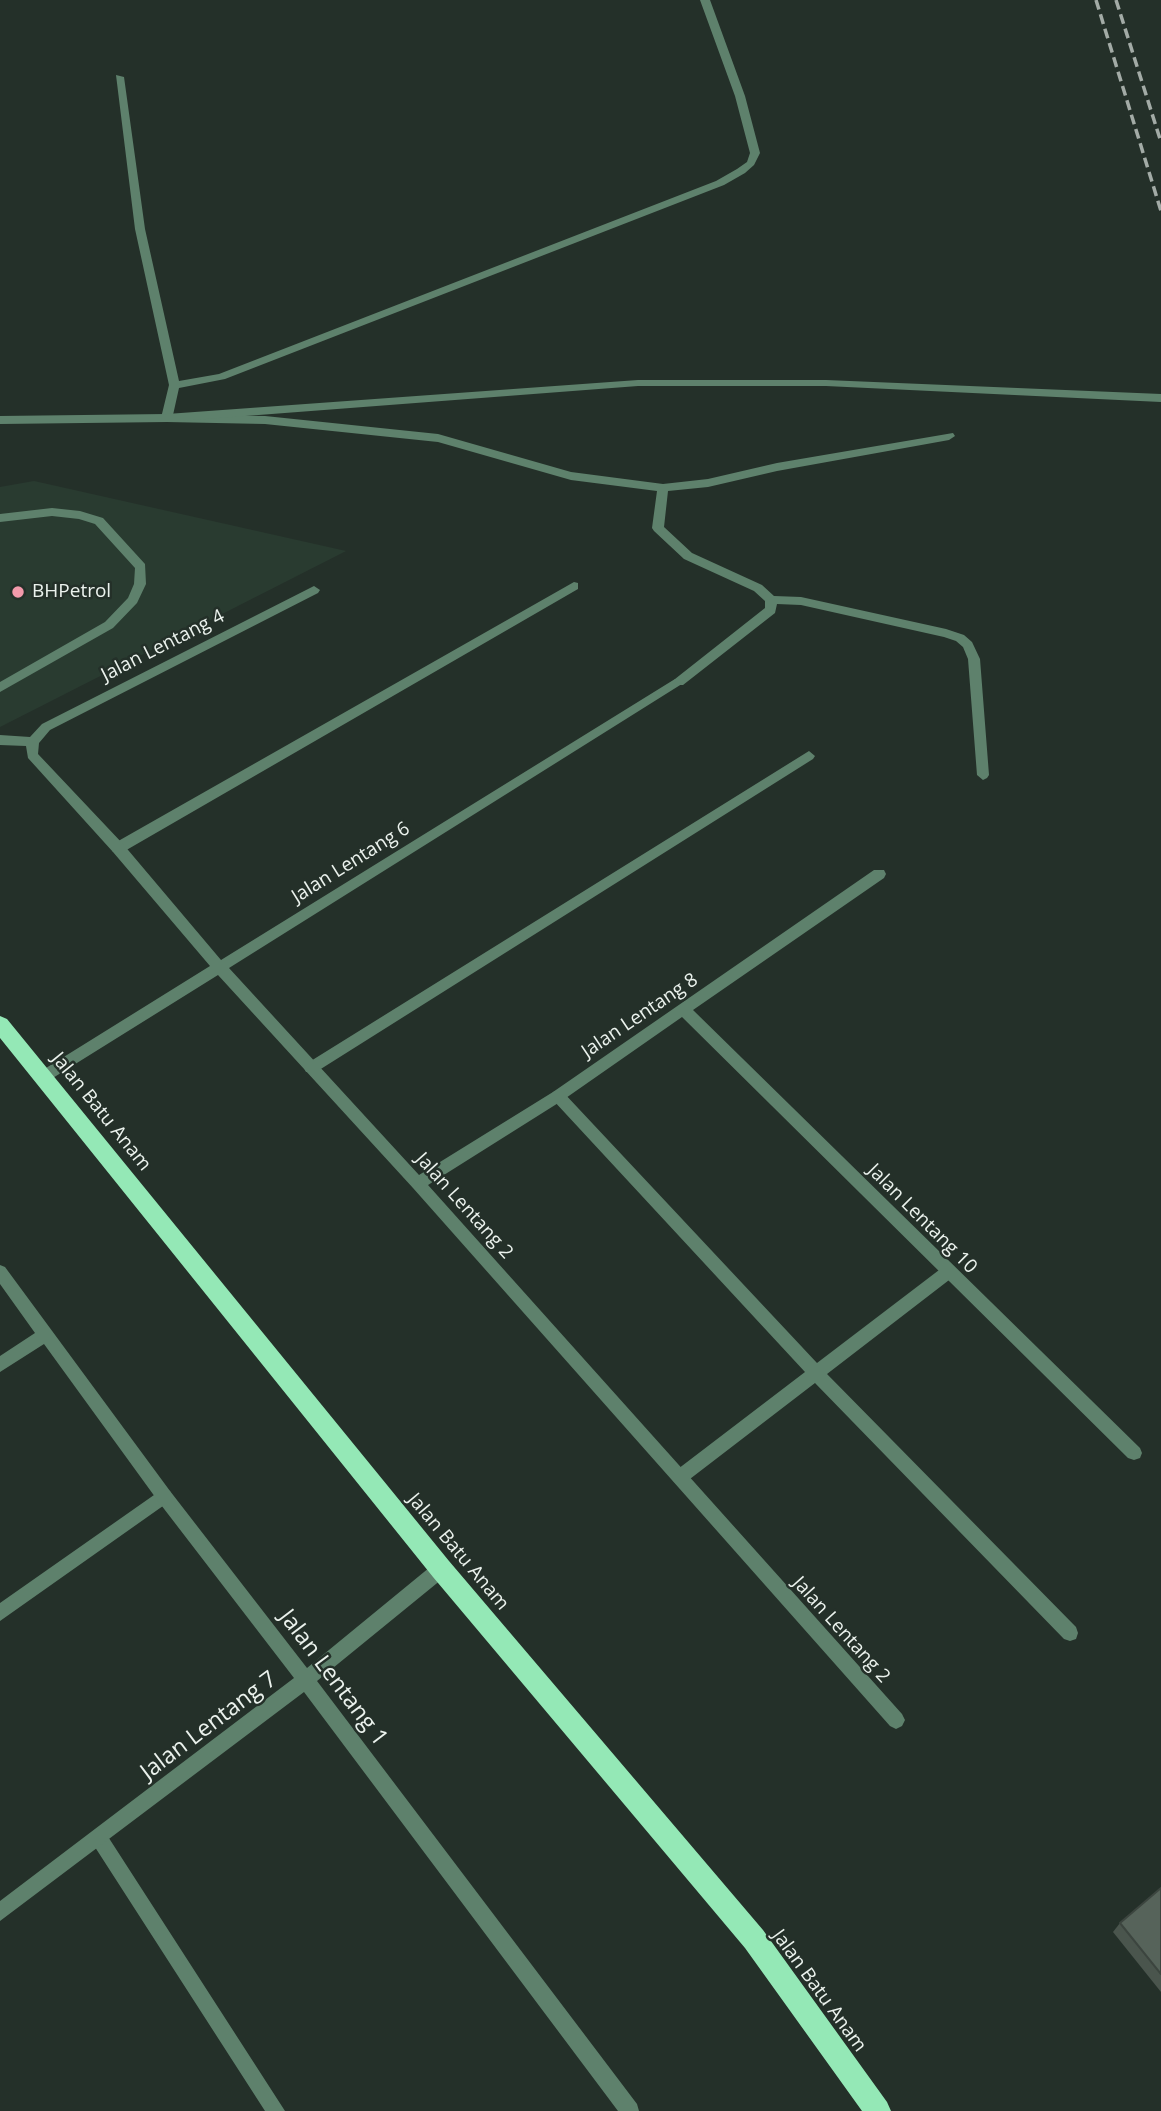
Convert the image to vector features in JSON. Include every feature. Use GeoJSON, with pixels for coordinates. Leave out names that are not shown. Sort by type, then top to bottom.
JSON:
{"type":"FeatureCollection","features":[{"type":"Feature","properties":{"kind":"highway","name":"Jalan Batu Anam"},"geometry":{"type":"LineString","coordinates":[[0,1024],[441,1569],[754,1939],[878,2111]]}},
{"type":"Feature","properties":{"kind":"street"},"geometry":{"type":"LineString","coordinates":[[174,385],[220,377],[720,183],[741,172],[751,163],[755,153],[740,96],[705,0]]}},
{"type":"Feature","properties":{"kind":"street"},"geometry":{"type":"LineString","coordinates":[[119,77],[140,229],[174,385],[167,418]]}},
{"type":"Feature","properties":{"kind":"street"},"geometry":{"type":"LineString","coordinates":[[167,418],[638,383],[826,383],[1161,398]]}},
{"type":"Feature","properties":{"kind":"street"},"geometry":{"type":"LineString","coordinates":[[0,420],[167,418],[265,421],[398,433],[438,439],[571,476],[663,488],[708,483],[777,467],[949,436]]}},
{"type":"Feature","properties":{"kind":"street"},"geometry":{"type":"LineString","coordinates":[[663,488],[658,528],[688,556],[758,588],[771,600],[801,601],[960,638],[968,645],[974,659],[983,775]]}},
{"type":"Feature","properties":{"kind":"street"},"geometry":{"type":"LineString","coordinates":[[0,518],[52,512],[99,521],[141,568],[140,583],[133,600],[109,625],[0,688]]}},
{"type":"Feature","properties":{"kind":"street"},"geometry":{"type":"LineString","coordinates":[[118,848],[574,586]]}},
{"type":"Feature","properties":{"kind":"street","name":"Jalan Lentang 4"},"geometry":{"type":"LineString","coordinates":[[33,742],[46,727],[314,590]]}},
{"type":"Feature","properties":{"kind":"street","name":"Jalan Lentang 6"},"geometry":{"type":"LineString","coordinates":[[43,1077],[680,682],[771,610],[771,600]]}},
{"type":"Feature","properties":{"kind":"street"},"geometry":{"type":"LineString","coordinates":[[0,740],[33,742]]}},
{"type":"Feature","properties":{"kind":"street","name":"Jalan Lentang 2"},"geometry":{"type":"LineString","coordinates":[[33,742],[32,755],[118,848],[219,967],[418,1184],[896,1720]]}},
{"type":"Feature","properties":{"kind":"street"},"geometry":{"type":"LineString","coordinates":[[312,1068],[809,756]]}},
{"type":"Feature","properties":{"kind":"street","name":"Jalan Lentang 8"},"geometry":{"type":"LineString","coordinates":[[418,1184],[558,1096],[879,874]]}},
{"type":"Feature","properties":{"kind":"street","name":"Jalan Lentang 10"},"geometry":{"type":"LineString","coordinates":[[684,1010],[1134,1453]]}},
{"type":"Feature","properties":{"kind":"street"},"geometry":{"type":"LineString","coordinates":[[558,1096],[815,1371],[1070,1633]]}},
{"type":"Feature","properties":{"kind":"street","name":"Jalan Lentang 1"},"geometry":{"type":"LineString","coordinates":[[0,1272],[164,1496],[630,2111]]}},
{"type":"Feature","properties":{"kind":"street"},"geometry":{"type":"LineString","coordinates":[[680,1477],[815,1371],[948,1272]]}},
{"type":"Feature","properties":{"kind":"street"},"geometry":{"type":"LineString","coordinates":[[0,1365],[46,1334]]}},
{"type":"Feature","properties":{"kind":"street"},"geometry":{"type":"LineString","coordinates":[[0,1613],[164,1496]]}},
{"type":"Feature","properties":{"kind":"street","name":"Jalan Lentang 7"},"geometry":{"type":"LineString","coordinates":[[0,1912],[306,1680],[441,1569]]}},
{"type":"Feature","properties":{"kind":"street"},"geometry":{"type":"LineString","coordinates":[[99,1838],[276,2111]]}},
{"type":"Feature","properties":{"kind":"shaded area"},"geometry":{"type":"Polygon","coordinates":[[[34,481],[346,551],[0,727],[0,487],[34,481]]]}},
{"type":"Feature","properties":{"kind":"building"},"geometry":{"type":"Polygon","coordinates":[[[1161,1888],[1161,1974],[1120,1923],[1161,1888]]]}},
{"type":"Feature","properties":{"kind":"railway"},"geometry":{"type":"LineString","coordinates":[[1096,0],[1161,211]]}},
{"type":"Feature","properties":{"kind":"railway"},"geometry":{"type":"LineString","coordinates":[[1116,0],[1161,142]]}},
{"type":"Feature","properties":{"kind":"place","name":"BHPetrol"},"geometry":{"type":"Point","coordinates":[18,592]}}]}
